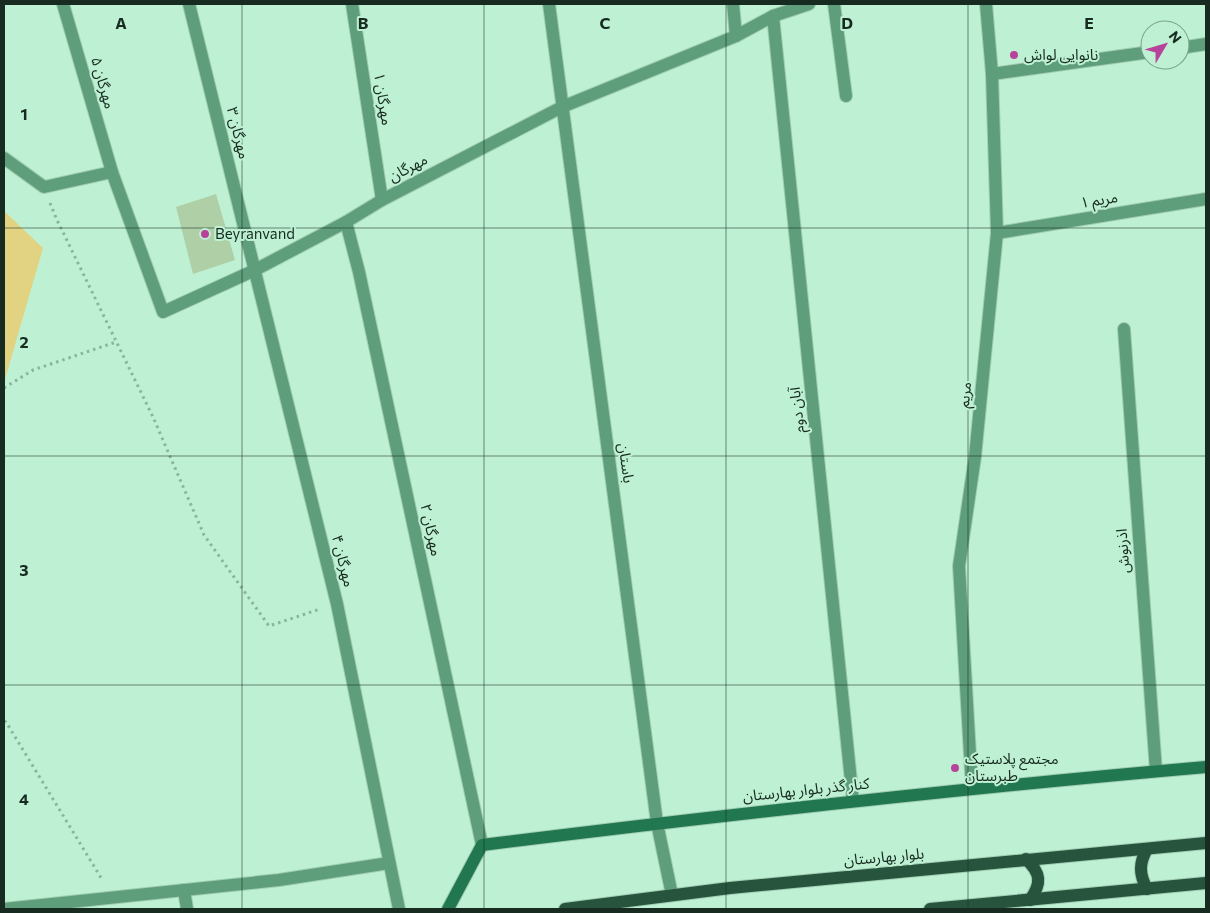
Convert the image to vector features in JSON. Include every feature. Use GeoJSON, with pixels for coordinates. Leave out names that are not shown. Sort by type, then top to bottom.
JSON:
{"type":"FeatureCollection","features":[{"type":"Feature","properties":{"kind":"main road","name":"کنار گذر بلوار بهارستان"},"geometry":{"type":"LineString","coordinates":[[482,845],[657,823],[972,788],[1206,766]]}},
{"type":"Feature","properties":{"kind":"main road","name":"بلوار بهارستان"},"geometry":{"type":"LineString","coordinates":[[565,909],[730,888],[1206,843]]}},
{"type":"Feature","properties":{"kind":"main road"},"geometry":{"type":"LineString","coordinates":[[448,909],[482,845]]}},
{"type":"Feature","properties":{"kind":"main road"},"geometry":{"type":"LineString","coordinates":[[1147,849],[1142,858],[1140,869],[1142,879],[1148,889]]}},
{"type":"Feature","properties":{"kind":"main road"},"geometry":{"type":"LineString","coordinates":[[1026,859],[1035,867],[1039,878],[1037,890],[1030,900]]}},
{"type":"Feature","properties":{"kind":"main road"},"geometry":{"type":"LineString","coordinates":[[930,909],[1206,883]]}},
{"type":"Feature","properties":{"kind":"street","name":"مهرگان ۵"},"geometry":{"type":"LineString","coordinates":[[64,4],[112,172]]}},
{"type":"Feature","properties":{"kind":"street","name":"مهرگان ۳"},"geometry":{"type":"LineString","coordinates":[[189,4],[255,270]]}},
{"type":"Feature","properties":{"kind":"street","name":"مهرگان ۱"},"geometry":{"type":"LineString","coordinates":[[352,4],[382,200]]}},
{"type":"Feature","properties":{"kind":"street","name":"باستان"},"geometry":{"type":"LineString","coordinates":[[549,4],[657,823],[672,895]]}},
{"type":"Feature","properties":{"kind":"street"},"geometry":{"type":"LineString","coordinates":[[733,4],[736,36]]}},
{"type":"Feature","properties":{"kind":"street","name":"مهرگان"},"geometry":{"type":"LineString","coordinates":[[112,172],[163,312],[255,270],[346,222],[382,200],[562,107],[736,36],[773,16],[809,4]]}},
{"type":"Feature","properties":{"kind":"street"},"geometry":{"type":"LineString","coordinates":[[834,4],[846,96]]}},
{"type":"Feature","properties":{"kind":"street","name":"مریم"},"geometry":{"type":"LineString","coordinates":[[972,788],[959,566],[975,457],[997,234],[992,74],[986,4]]}},
{"type":"Feature","properties":{"kind":"street","name":"آبان دوم"},"geometry":{"type":"LineString","coordinates":[[773,16],[854,801]]}},
{"type":"Feature","properties":{"kind":"street"},"geometry":{"type":"LineString","coordinates":[[1190,46],[1206,44]]}},
{"type":"Feature","properties":{"kind":"street"},"geometry":{"type":"LineString","coordinates":[[992,74],[1140,53]]}},
{"type":"Feature","properties":{"kind":"street"},"geometry":{"type":"LineString","coordinates":[[4,158],[44,187],[112,172]]}},
{"type":"Feature","properties":{"kind":"street","name":"مریم ۱"},"geometry":{"type":"LineString","coordinates":[[997,234],[1206,199]]}},
{"type":"Feature","properties":{"kind":"street","name":"مهرگان ۲"},"geometry":{"type":"LineString","coordinates":[[346,222],[361,282],[482,845]]}},
{"type":"Feature","properties":{"kind":"street","name":"مهرگان ۴"},"geometry":{"type":"LineString","coordinates":[[255,270],[337,604],[398,909]]}},
{"type":"Feature","properties":{"kind":"street","name":"اذرنوش"},"geometry":{"type":"LineString","coordinates":[[1124,329],[1156,771]]}},
{"type":"Feature","properties":{"kind":"street"},"geometry":{"type":"LineString","coordinates":[[4,909],[279,880],[389,863]]}},
{"type":"Feature","properties":{"kind":"street"},"geometry":{"type":"LineString","coordinates":[[184,890],[187,909]]}},
{"type":"Feature","properties":{"kind":"path"},"geometry":{"type":"LineString","coordinates":[[44,187],[57,220],[152,417],[204,535],[269,626],[337,604]]}},
{"type":"Feature","properties":{"kind":"path"},"geometry":{"type":"LineString","coordinates":[[4,388],[33,370],[116,342]]}},
{"type":"Feature","properties":{"kind":"path"},"geometry":{"type":"LineString","coordinates":[[4,720],[114,897]]}},
{"type":"Feature","properties":{"kind":"shaded area"},"geometry":{"type":"Polygon","coordinates":[[[4,211],[43,248],[4,383],[4,211]]]}},
{"type":"Feature","properties":{"kind":"building","name":"Beyranvand"},"geometry":{"type":"Polygon","coordinates":[[[216,194],[235,260],[193,274],[176,207],[216,194]]]}},
{"type":"Feature","properties":{"kind":"place","name":"نانوایی لواش"},"geometry":{"type":"Point","coordinates":[1014,55]}},
{"type":"Feature","properties":{"kind":"place","name":"Beyranvand"},"geometry":{"type":"Point","coordinates":[205,234]}},
{"type":"Feature","properties":{"kind":"place","name":"مجتمع پلاستیک طبرستان"},"geometry":{"type":"Point","coordinates":[955,768]}}]}
